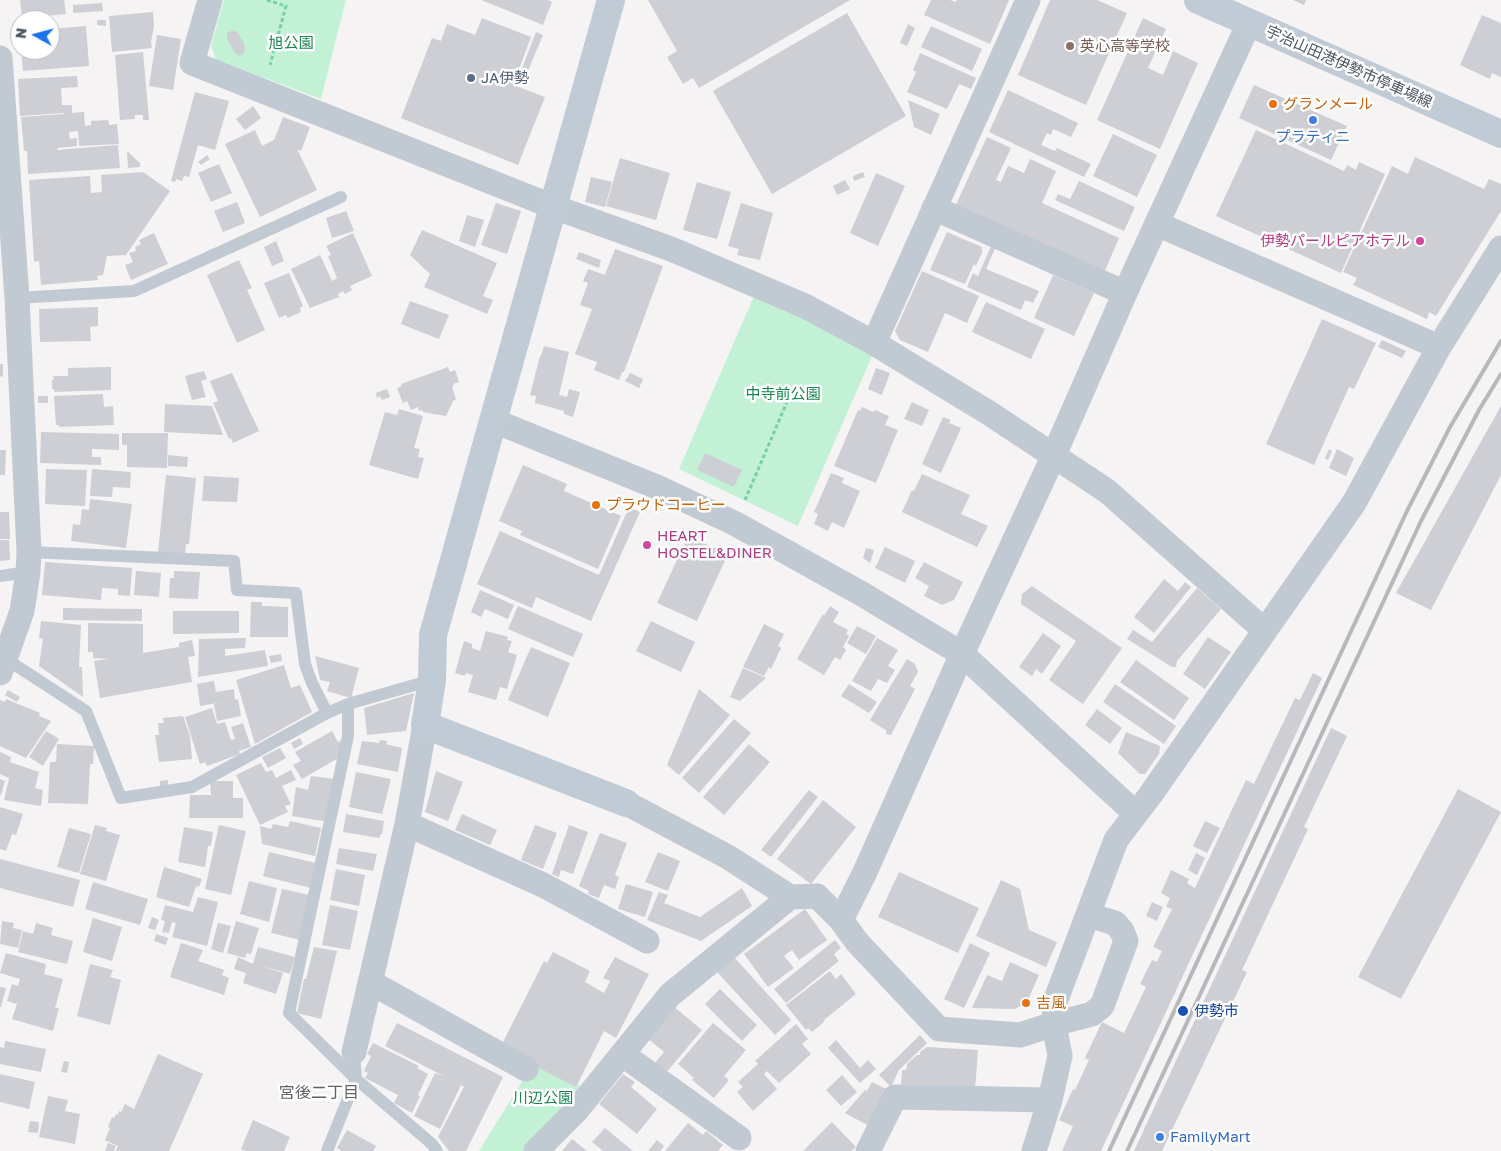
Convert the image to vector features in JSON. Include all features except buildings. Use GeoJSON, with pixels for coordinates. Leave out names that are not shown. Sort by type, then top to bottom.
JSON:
{"type":"FeatureCollection","features":[{"type":"Feature","properties":{"kind":"street"},"geometry":{"type":"LineString","coordinates":[[210,0],[192,63],[554,207],[671,250],[805,306],[874,343],[990,412],[1107,491],[1264,630]]}},
{"type":"Feature","properties":{"kind":"street"},"geometry":{"type":"LineString","coordinates":[[354,1052],[406,824],[425,726],[432,680],[433,634],[611,0]]}},
{"type":"Feature","properties":{"kind":"street"},"geometry":{"type":"LineString","coordinates":[[874,343],[1028,0]]}},
{"type":"Feature","properties":{"kind":"street","name":"宇治山田港伊勢市停車場線"},"geometry":{"type":"LineString","coordinates":[[1198,0],[1501,134]]}},
{"type":"Feature","properties":{"kind":"street"},"geometry":{"type":"LineString","coordinates":[[841,920],[865,872],[962,654],[1054,455],[1125,293],[1249,23]]}},
{"type":"Feature","properties":{"kind":"street"},"geometry":{"type":"LineString","coordinates":[[0,58],[2,129],[17,298],[29,562],[22,611],[3,666]]}},
{"type":"Feature","properties":{"kind":"street"},"geometry":{"type":"LineString","coordinates":[[934,208],[1125,293]]}},
{"type":"Feature","properties":{"kind":"street"},"geometry":{"type":"LineString","coordinates":[[1157,224],[1439,347]]}},
{"type":"Feature","properties":{"kind":"street"},"geometry":{"type":"LineString","coordinates":[[1034,1151],[1050,1100],[1060,1056],[1054,1024],[1055,1002],[1116,840],[1151,794],[1354,503],[1439,347],[1501,248]]}},
{"type":"Feature","properties":{"kind":"street"},"geometry":{"type":"LineString","coordinates":[[492,420],[657,487],[734,523],[862,594],[962,654],[1135,813]]}},
{"type":"Feature","properties":{"kind":"street"},"geometry":{"type":"LineString","coordinates":[[425,726],[626,803],[728,857],[790,897],[817,896],[841,920],[857,942],[939,1029],[1020,1035],[1092,1014],[1102,1006],[1126,942],[1122,931],[1115,923],[1088,915]]}},
{"type":"Feature","properties":{"kind":"street"},"geometry":{"type":"LineString","coordinates":[[406,824],[543,885],[647,941]]}},
{"type":"Feature","properties":{"kind":"street"},"geometry":{"type":"LineString","coordinates":[[536,1151],[576,1111],[670,995],[790,897]]}},
{"type":"Feature","properties":{"kind":"street"},"geometry":{"type":"LineString","coordinates":[[370,982],[526,1069]]}},
{"type":"Feature","properties":{"kind":"street"},"geometry":{"type":"LineString","coordinates":[[622,1054],[741,1147]]}},
{"type":"Feature","properties":{"kind":"street"},"geometry":{"type":"LineString","coordinates":[[868,1151],[895,1097],[1050,1100]]}},
{"type":"Feature","properties":{"kind":"lane"},"geometry":{"type":"LineString","coordinates":[[17,298],[134,291],[342,197]]}},
{"type":"Feature","properties":{"kind":"lane"},"geometry":{"type":"LineString","coordinates":[[0,576],[29,562],[234,561],[237,590],[296,594],[305,664],[327,713]]}},
{"type":"Feature","properties":{"kind":"lane"},"geometry":{"type":"LineString","coordinates":[[3,666],[86,711],[121,798],[192,787],[327,713],[348,704],[432,680]]}},
{"type":"Feature","properties":{"kind":"lane"},"geometry":{"type":"LineString","coordinates":[[348,704],[348,736],[289,1013],[356,1079],[432,1144],[437,1151]]}},
{"type":"Feature","properties":{"kind":"lane"},"geometry":{"type":"LineString","coordinates":[[327,1151],[356,1079],[354,1052]]}},
{"type":"Feature","properties":{"kind":"path"},"geometry":{"type":"LineString","coordinates":[[263,92],[286,6],[267,0]]}},
{"type":"Feature","properties":{"kind":"path"},"geometry":{"type":"LineString","coordinates":[[734,523],[787,402]]}},
{"type":"Feature","properties":{"kind":"green space","name":"旭公園"},"geometry":{"type":"Polygon","coordinates":[[[224,0],[346,0],[321,99],[216,60],[211,46],[224,0]]]}},
{"type":"Feature","properties":{"kind":"green space","name":"中寺前公園"},"geometry":{"type":"Polygon","coordinates":[[[754,296],[817,324],[872,356],[798,526],[679,469],[754,296]]]}},
{"type":"Feature","properties":{"kind":"green space","name":"川辺公園"},"geometry":{"type":"Polygon","coordinates":[[[533,1064],[588,1090],[529,1151],[479,1151],[533,1064]]]}},
{"type":"Feature","properties":{"kind":"railway"},"geometry":{"type":"LineString","coordinates":[[1109,1151],[1407,511],[1450,427],[1501,341]]}},
{"type":"Feature","properties":{"kind":"railway"},"geometry":{"type":"LineString","coordinates":[[1127,1151],[1421,521],[1479,410],[1501,374]]}},
{"type":"Feature","properties":{"kind":"place","name":"英心高等学校"},"geometry":{"type":"Point","coordinates":[1070,46]}},
{"type":"Feature","properties":{"kind":"place","name":"JA伊勢"},"geometry":{"type":"Point","coordinates":[471,78]}},
{"type":"Feature","properties":{"kind":"place","name":"グランメール"},"geometry":{"type":"Point","coordinates":[1273,104]}},
{"type":"Feature","properties":{"kind":"place","name":"プラティニ"},"geometry":{"type":"Point","coordinates":[1313,120]}},
{"type":"Feature","properties":{"kind":"place","name":"伊勢パールピアホテル"},"geometry":{"type":"Point","coordinates":[1420,241]}},
{"type":"Feature","properties":{"kind":"place","name":"プラウドコーヒー"},"geometry":{"type":"Point","coordinates":[596,505]}},
{"type":"Feature","properties":{"kind":"place","name":"HEART HOSTEL&DINER"},"geometry":{"type":"Point","coordinates":[647,545]}},
{"type":"Feature","properties":{"kind":"place","name":"吉風"},"geometry":{"type":"Point","coordinates":[1026,1003]}},
{"type":"Feature","properties":{"kind":"place","name":"伊勢市"},"geometry":{"type":"Point","coordinates":[1183,1011]}},
{"type":"Feature","properties":{"kind":"place","name":"FamilyMart"},"geometry":{"type":"Point","coordinates":[1160,1137]}},
{"type":"Feature","properties":{"kind":"district","name":"宮後二丁目"},"geometry":{"type":"Point","coordinates":[319,1093]}}]}
